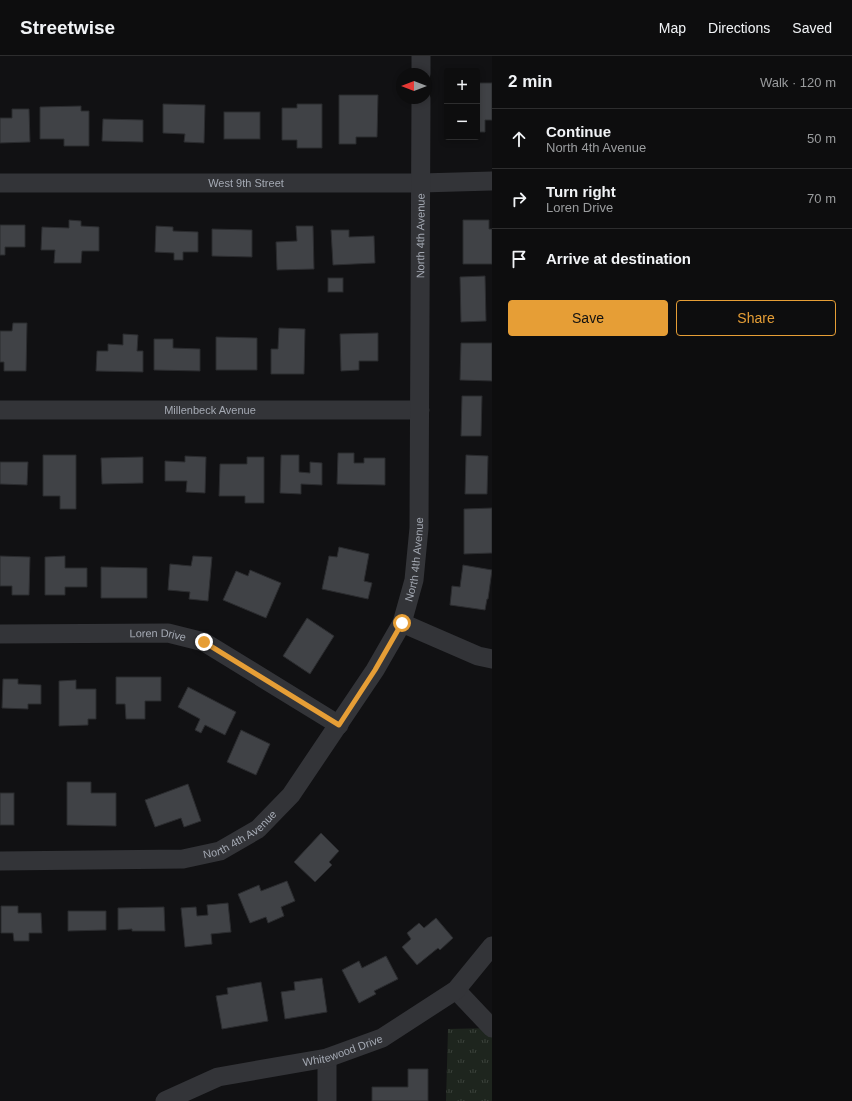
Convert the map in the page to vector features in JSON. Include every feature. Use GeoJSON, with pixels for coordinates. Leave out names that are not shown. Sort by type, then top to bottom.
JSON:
{"type":"FeatureCollection","features":[{"type":"Feature","properties":{"kind":"street"},"geometry":{"type":"LineString","coordinates":[[421,56],[421,68]]}},
{"type":"Feature","properties":{"kind":"street","name":"North 4th Avenue"},"geometry":{"type":"LineString","coordinates":[[0,861],[183,860],[220,851],[258,829],[291,795],[375,670],[402,623],[414,580],[419,528],[421,104]]}},
{"type":"Feature","properties":{"kind":"street","name":"West 9th Street"},"geometry":{"type":"LineString","coordinates":[[0,183],[421,183],[492,181]]}},
{"type":"Feature","properties":{"kind":"street","name":"Millenbeck Avenue"},"geometry":{"type":"LineString","coordinates":[[0,410],[420,410]]}},
{"type":"Feature","properties":{"kind":"street"},"geometry":{"type":"LineString","coordinates":[[402,623],[478,656],[492,659]]}},
{"type":"Feature","properties":{"kind":"street","name":"Loren Drive"},"geometry":{"type":"LineString","coordinates":[[0,634],[168,633],[204,642],[339,725]]}},
{"type":"Feature","properties":{"kind":"street","name":"Whitewood Drive"},"geometry":{"type":"LineString","coordinates":[[165,1101],[218,1077],[327,1058],[382,1038],[456,990],[492,946]]}},
{"type":"Feature","properties":{"kind":"street"},"geometry":{"type":"LineString","coordinates":[[456,990],[492,1028]]}},
{"type":"Feature","properties":{"kind":"street"},"geometry":{"type":"LineString","coordinates":[[327,1058],[327,1101]]}},
{"type":"Feature","properties":{"kind":"green space"},"geometry":{"type":"Polygon","coordinates":[[[491,1028],[492,1101],[446,1101],[448,1029],[491,1028]]]}},
{"type":"Feature","properties":{"kind":"building"},"geometry":{"type":"Polygon","coordinates":[[[480,83],[492,83],[492,120],[485,120],[485,132],[480,132],[480,83]]]}},
{"type":"Feature","properties":{"kind":"building"},"geometry":{"type":"Polygon","coordinates":[[[339,95],[378,95],[377,137],[356,137],[356,144],[339,144],[339,95]]]}},
{"type":"Feature","properties":{"kind":"building"},"geometry":{"type":"Polygon","coordinates":[[[163,104],[205,105],[204,143],[184,142],[185,134],[163,133],[163,104]]]}},
{"type":"Feature","properties":{"kind":"building"},"geometry":{"type":"Polygon","coordinates":[[[297,104],[322,104],[322,148],[297,148],[297,140],[282,140],[282,108],[297,108],[297,104]]]}},
{"type":"Feature","properties":{"kind":"building"},"geometry":{"type":"Polygon","coordinates":[[[81,106],[81,111],[89,111],[89,146],[64,146],[64,139],[40,139],[40,107],[81,106]]]}},
{"type":"Feature","properties":{"kind":"building"},"geometry":{"type":"Polygon","coordinates":[[[12,109],[29,109],[30,142],[0,143],[0,118],[12,118],[12,109]]]}},
{"type":"Feature","properties":{"kind":"building"},"geometry":{"type":"Polygon","coordinates":[[[224,112],[260,112],[260,139],[224,139],[224,112]]]}},
{"type":"Feature","properties":{"kind":"building"},"geometry":{"type":"Polygon","coordinates":[[[103,119],[143,120],[143,142],[102,141],[103,119]]]}},
{"type":"Feature","properties":{"kind":"building"},"geometry":{"type":"Polygon","coordinates":[[[69,220],[81,221],[81,226],[99,227],[99,251],[82,251],[81,263],[54,263],[55,250],[41,250],[42,227],[69,228],[69,220]]]}},
{"type":"Feature","properties":{"kind":"building"},"geometry":{"type":"Polygon","coordinates":[[[463,220],[489,220],[489,229],[492,229],[492,264],[463,264],[463,220]]]}},
{"type":"Feature","properties":{"kind":"building"},"geometry":{"type":"Polygon","coordinates":[[[0,225],[25,225],[25,247],[5,247],[5,255],[0,255],[0,225]]]}},
{"type":"Feature","properties":{"kind":"building"},"geometry":{"type":"Polygon","coordinates":[[[156,226],[173,227],[173,231],[198,232],[198,252],[183,252],[183,260],[174,260],[174,253],[155,252],[156,226]]]}},
{"type":"Feature","properties":{"kind":"building"},"geometry":{"type":"Polygon","coordinates":[[[296,226],[313,226],[314,269],[277,270],[276,242],[297,241],[296,226]]]}},
{"type":"Feature","properties":{"kind":"building"},"geometry":{"type":"Polygon","coordinates":[[[212,229],[252,230],[252,257],[212,256],[212,229]]]}},
{"type":"Feature","properties":{"kind":"building"},"geometry":{"type":"Polygon","coordinates":[[[331,230],[349,230],[349,237],[374,236],[375,263],[333,265],[331,230]]]}},
{"type":"Feature","properties":{"kind":"building"},"geometry":{"type":"Polygon","coordinates":[[[485,276],[486,321],[461,322],[460,277],[485,276]]]}},
{"type":"Feature","properties":{"kind":"building"},"geometry":{"type":"Polygon","coordinates":[[[328,278],[343,278],[343,292],[328,292],[328,278]]]}},
{"type":"Feature","properties":{"kind":"building"},"geometry":{"type":"Polygon","coordinates":[[[13,323],[27,323],[26,371],[4,371],[4,362],[0,362],[0,331],[12,331],[13,323]]]}},
{"type":"Feature","properties":{"kind":"building"},"geometry":{"type":"Polygon","coordinates":[[[279,328],[305,329],[304,374],[271,374],[271,349],[278,349],[279,328]]]}},
{"type":"Feature","properties":{"kind":"building"},"geometry":{"type":"Polygon","coordinates":[[[378,333],[378,361],[359,361],[359,370],[341,371],[340,334],[378,333]]]}},
{"type":"Feature","properties":{"kind":"building"},"geometry":{"type":"Polygon","coordinates":[[[123,334],[138,335],[137,351],[143,351],[143,372],[96,371],[97,351],[108,351],[108,344],[123,345],[123,334]]]}},
{"type":"Feature","properties":{"kind":"building"},"geometry":{"type":"Polygon","coordinates":[[[216,337],[257,338],[257,370],[216,370],[216,337]]]}},
{"type":"Feature","properties":{"kind":"building"},"geometry":{"type":"Polygon","coordinates":[[[154,339],[173,339],[173,348],[200,349],[200,371],[154,370],[154,339]]]}},
{"type":"Feature","properties":{"kind":"building"},"geometry":{"type":"Polygon","coordinates":[[[461,343],[492,343],[492,381],[460,380],[461,343]]]}},
{"type":"Feature","properties":{"kind":"building"},"geometry":{"type":"Polygon","coordinates":[[[462,396],[482,396],[481,436],[461,436],[462,396]]]}},
{"type":"Feature","properties":{"kind":"building"},"geometry":{"type":"Polygon","coordinates":[[[338,453],[354,453],[354,463],[364,463],[364,458],[385,458],[385,485],[337,484],[338,453]]]}},
{"type":"Feature","properties":{"kind":"building"},"geometry":{"type":"Polygon","coordinates":[[[43,455],[76,455],[76,509],[60,509],[60,496],[43,496],[43,455]]]}},
{"type":"Feature","properties":{"kind":"building"},"geometry":{"type":"Polygon","coordinates":[[[281,455],[299,455],[299,472],[310,473],[310,462],[322,463],[322,485],[301,484],[301,494],[280,493],[281,455]]]}},
{"type":"Feature","properties":{"kind":"building"},"geometry":{"type":"Polygon","coordinates":[[[466,455],[488,456],[487,494],[465,494],[466,455]]]}},
{"type":"Feature","properties":{"kind":"building"},"geometry":{"type":"Polygon","coordinates":[[[185,456],[206,457],[205,493],[186,492],[187,481],[165,481],[165,461],[185,462],[185,456]]]}},
{"type":"Feature","properties":{"kind":"building"},"geometry":{"type":"Polygon","coordinates":[[[143,457],[143,483],[102,484],[101,458],[143,457]]]}},
{"type":"Feature","properties":{"kind":"building"},"geometry":{"type":"Polygon","coordinates":[[[247,457],[264,457],[264,503],[245,503],[245,496],[219,496],[220,464],[247,464],[247,457]]]}},
{"type":"Feature","properties":{"kind":"building"},"geometry":{"type":"Polygon","coordinates":[[[0,462],[28,462],[27,485],[0,484],[0,462]]]}},
{"type":"Feature","properties":{"kind":"building"},"geometry":{"type":"Polygon","coordinates":[[[492,508],[492,553],[464,554],[464,509],[492,508]]]}},
{"type":"Feature","properties":{"kind":"building"},"geometry":{"type":"Polygon","coordinates":[[[339,547],[369,554],[364,581],[372,583],[368,599],[322,589],[329,556],[337,557],[339,547]]]}},
{"type":"Feature","properties":{"kind":"building"},"geometry":{"type":"Polygon","coordinates":[[[0,556],[30,557],[29,595],[12,595],[12,586],[0,586],[0,556]]]}},
{"type":"Feature","properties":{"kind":"building"},"geometry":{"type":"Polygon","coordinates":[[[65,556],[65,568],[87,568],[87,587],[65,587],[65,595],[45,595],[45,557],[65,556]]]}},
{"type":"Feature","properties":{"kind":"building"},"geometry":{"type":"Polygon","coordinates":[[[193,556],[212,557],[208,601],[189,599],[190,592],[168,590],[170,564],[191,566],[193,556]]]}},
{"type":"Feature","properties":{"kind":"building"},"geometry":{"type":"Polygon","coordinates":[[[463,565],[492,570],[485,610],[450,605],[452,586],[460,587],[463,565]]]}},
{"type":"Feature","properties":{"kind":"building"},"geometry":{"type":"Polygon","coordinates":[[[101,567],[147,568],[147,598],[101,598],[101,567]]]}},
{"type":"Feature","properties":{"kind":"building"},"geometry":{"type":"Polygon","coordinates":[[[250,570],[281,583],[266,618],[223,600],[236,571],[248,576],[250,570]]]}},
{"type":"Feature","properties":{"kind":"building"},"geometry":{"type":"Polygon","coordinates":[[[307,618],[334,636],[310,674],[283,656],[307,618]]]}},
{"type":"Feature","properties":{"kind":"building"},"geometry":{"type":"Polygon","coordinates":[[[116,677],[161,677],[161,701],[145,701],[145,719],[126,719],[125,704],[116,704],[116,677]]]}},
{"type":"Feature","properties":{"kind":"building"},"geometry":{"type":"Polygon","coordinates":[[[3,679],[18,679],[18,684],[41,685],[41,704],[28,704],[28,709],[2,708],[3,679]]]}},
{"type":"Feature","properties":{"kind":"building"},"geometry":{"type":"Polygon","coordinates":[[[76,680],[76,689],[96,689],[96,719],[88,719],[88,725],[59,726],[59,681],[76,680]]]}},
{"type":"Feature","properties":{"kind":"building"},"geometry":{"type":"Polygon","coordinates":[[[188,687],[236,712],[225,735],[205,725],[201,733],[195,730],[200,719],[178,707],[188,687]]]}},
{"type":"Feature","properties":{"kind":"building"},"geometry":{"type":"Polygon","coordinates":[[[241,730],[270,744],[256,775],[227,762],[241,730]]]}},
{"type":"Feature","properties":{"kind":"building"},"geometry":{"type":"Polygon","coordinates":[[[67,782],[91,782],[91,793],[116,793],[116,826],[67,825],[67,782]]]}},
{"type":"Feature","properties":{"kind":"building"},"geometry":{"type":"Polygon","coordinates":[[[188,784],[201,821],[184,827],[181,818],[155,827],[145,800],[188,784]]]}},
{"type":"Feature","properties":{"kind":"building"},"geometry":{"type":"Polygon","coordinates":[[[0,793],[14,793],[14,825],[0,825],[0,793]]]}},
{"type":"Feature","properties":{"kind":"building"},"geometry":{"type":"Polygon","coordinates":[[[321,833],[339,851],[329,862],[332,865],[315,882],[294,862],[321,833]]]}},
{"type":"Feature","properties":{"kind":"building"},"geometry":{"type":"Polygon","coordinates":[[[287,881],[295,901],[281,907],[284,916],[268,923],[266,917],[250,923],[238,894],[259,885],[261,891],[287,881]]]}},
{"type":"Feature","properties":{"kind":"building"},"geometry":{"type":"Polygon","coordinates":[[[228,903],[231,932],[211,934],[212,944],[185,947],[181,908],[196,907],[197,916],[208,915],[207,905],[228,903]]]}},
{"type":"Feature","properties":{"kind":"building"},"geometry":{"type":"Polygon","coordinates":[[[1,906],[18,906],[18,913],[41,913],[42,933],[29,933],[29,941],[14,941],[13,933],[1,933],[1,906]]]}},
{"type":"Feature","properties":{"kind":"building"},"geometry":{"type":"Polygon","coordinates":[[[164,907],[165,931],[132,931],[132,929],[118,930],[118,908],[164,907]]]}},
{"type":"Feature","properties":{"kind":"building"},"geometry":{"type":"Polygon","coordinates":[[[68,911],[106,911],[106,930],[68,931],[68,911]]]}},
{"type":"Feature","properties":{"kind":"building"},"geometry":{"type":"Polygon","coordinates":[[[436,918],[453,938],[440,950],[438,948],[417,965],[402,947],[411,939],[407,933],[419,923],[424,928],[436,918]]]}},
{"type":"Feature","properties":{"kind":"building"},"geometry":{"type":"Polygon","coordinates":[[[386,956],[398,979],[374,991],[376,994],[359,1003],[342,970],[359,961],[362,968],[386,956]]]}},
{"type":"Feature","properties":{"kind":"building"},"geometry":{"type":"Polygon","coordinates":[[[322,978],[327,1012],[285,1019],[281,992],[295,990],[294,982],[322,978]]]}},
{"type":"Feature","properties":{"kind":"building"},"geometry":{"type":"Polygon","coordinates":[[[261,982],[268,1021],[222,1029],[216,996],[228,994],[227,988],[261,982]]]}},
{"type":"Feature","properties":{"kind":"building"},"geometry":{"type":"Polygon","coordinates":[[[408,1069],[428,1069],[428,1101],[372,1101],[372,1087],[408,1087],[408,1069]]]}},
{"type":"Feature","properties":{"kind":"route"},"geometry":{"type":"LineString","coordinates":[[204,642],[339,725],[375,670],[402,623]]}}]}
